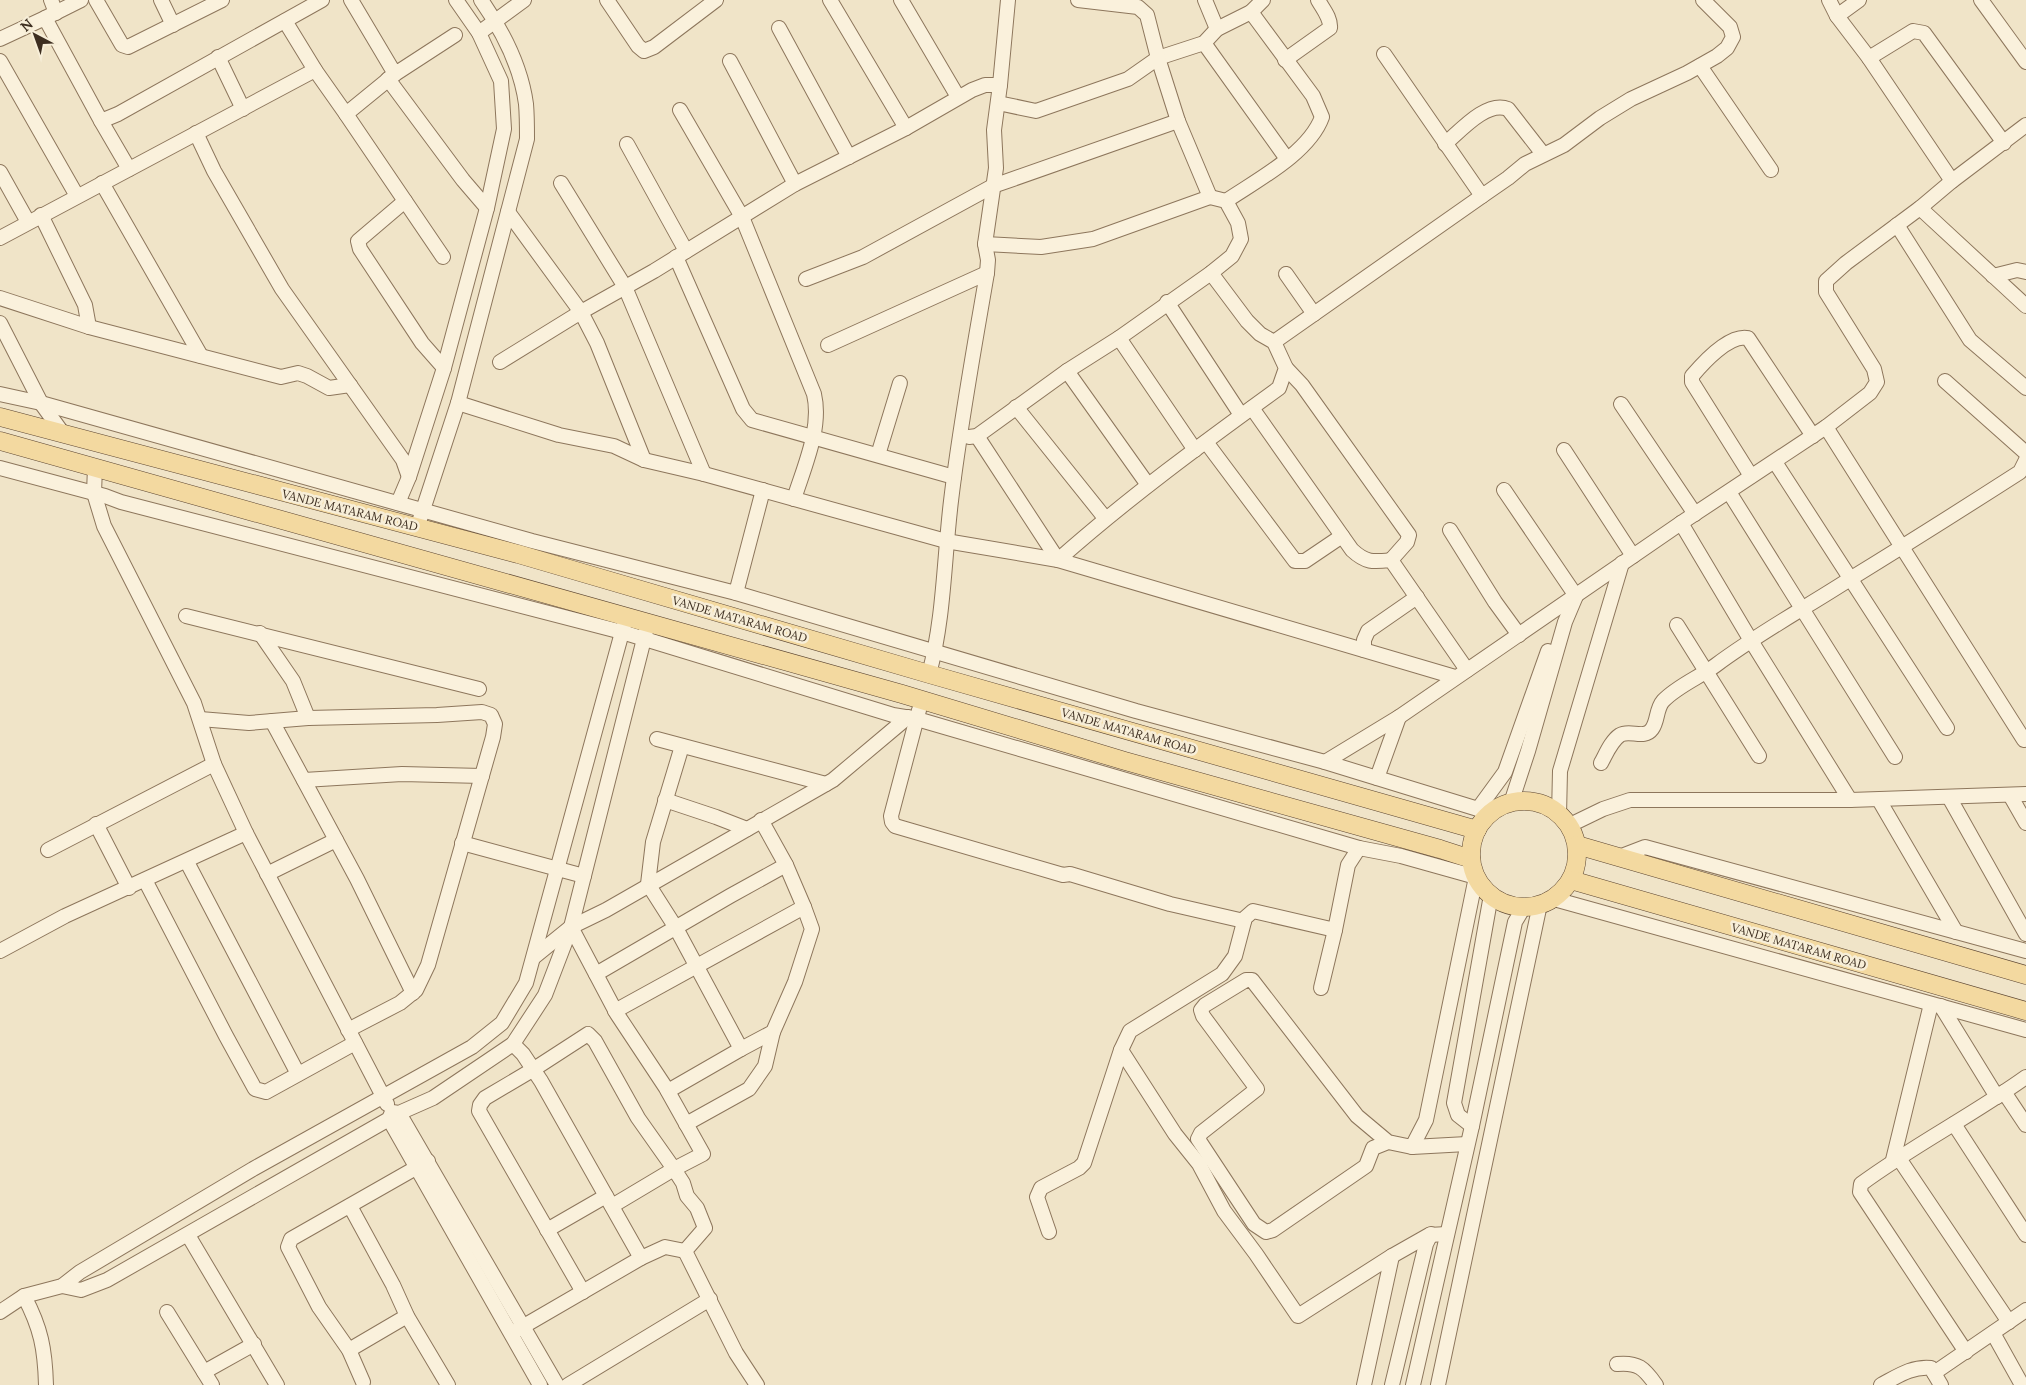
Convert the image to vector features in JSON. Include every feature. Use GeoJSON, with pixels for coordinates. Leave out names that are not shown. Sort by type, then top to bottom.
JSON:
{"type":"FeatureCollection","features":[{"type":"Feature","properties":{"kind":"main road","name":"VANDE MATARAM ROAD"},"geometry":{"type":"LineString","coordinates":[[0,417],[64,435],[420,518],[518,554],[929,674],[1477,830]]}},
{"type":"Feature","properties":{"kind":"main road"},"geometry":{"type":"LineString","coordinates":[[0,441],[646,631],[922,700],[1126,761],[1431,846],[1471,859]]}},
{"type":"Feature","properties":{"kind":"main road"},"geometry":{"type":"LineString","coordinates":[[1533,802],[1554,810],[1565,820],[1577,845],[1577,864],[1571,880],[1539,903],[1515,907],[1500,902],[1491,895],[1476,877],[1471,859],[1472,844],[1485,811],[1511,803],[1533,802]]}},
{"type":"Feature","properties":{"kind":"main road"},"geometry":{"type":"LineString","coordinates":[[1577,845],[2026,976]]}},
{"type":"Feature","properties":{"kind":"main road","name":"VANDE MATARAM ROAD"},"geometry":{"type":"LineString","coordinates":[[1571,880],[2026,1011]]}},
{"type":"Feature","properties":{"kind":"street"},"geometry":{"type":"LineString","coordinates":[[0,39],[51,10],[81,0]]}},
{"type":"Feature","properties":{"kind":"street"},"geometry":{"type":"LineString","coordinates":[[96,0],[122,46],[128,47],[221,0]]}},
{"type":"Feature","properties":{"kind":"street"},"geometry":{"type":"LineString","coordinates":[[161,0],[173,25]]}},
{"type":"Feature","properties":{"kind":"street"},"geometry":{"type":"LineString","coordinates":[[101,121],[118,114],[322,0]]}},
{"type":"Feature","properties":{"kind":"street"},"geometry":{"type":"LineString","coordinates":[[351,0],[392,77],[462,180],[487,208]]}},
{"type":"Feature","properties":{"kind":"street"},"geometry":{"type":"LineString","coordinates":[[398,503],[409,477],[444,368],[487,208],[504,129],[501,81],[480,33],[456,0]]}},
{"type":"Feature","properties":{"kind":"street"},"geometry":{"type":"LineString","coordinates":[[480,33],[524,0]]}},
{"type":"Feature","properties":{"kind":"street"},"geometry":{"type":"LineString","coordinates":[[607,0],[638,46],[644,51],[654,47],[716,0]]}},
{"type":"Feature","properties":{"kind":"street"},"geometry":{"type":"LineString","coordinates":[[830,0],[906,128]]}},
{"type":"Feature","properties":{"kind":"street"},"geometry":{"type":"LineString","coordinates":[[902,0],[958,97]]}},
{"type":"Feature","properties":{"kind":"street"},"geometry":{"type":"LineString","coordinates":[[1078,0],[1138,7],[1147,14],[1158,58],[1178,121],[1210,197]]}},
{"type":"Feature","properties":{"kind":"street"},"geometry":{"type":"LineString","coordinates":[[1204,0],[1217,29]]}},
{"type":"Feature","properties":{"kind":"street"},"geometry":{"type":"LineString","coordinates":[[1285,60],[1330,28],[1330,23],[1318,0]]}},
{"type":"Feature","properties":{"kind":"street"},"geometry":{"type":"LineString","coordinates":[[1829,0],[1837,16],[1869,58],[1952,181]]}},
{"type":"Feature","properties":{"kind":"street"},"geometry":{"type":"LineString","coordinates":[[1837,16],[1859,0]]}},
{"type":"Feature","properties":{"kind":"street"},"geometry":{"type":"LineString","coordinates":[[1981,0],[2026,62]]}},
{"type":"Feature","properties":{"kind":"street"},"geometry":{"type":"LineString","coordinates":[[420,518],[458,403],[527,139],[526,103],[516,68],[496,22],[483,1],[465,12]]}},
{"type":"Feature","properties":{"kind":"street"},"geometry":{"type":"LineString","coordinates":[[929,674],[934,653],[962,417],[967,396],[988,260],[985,244],[996,168],[994,130],[1000,85],[1006,1]]}},
{"type":"Feature","properties":{"kind":"street"},"geometry":{"type":"LineString","coordinates":[[998,103],[1036,111],[1128,79],[1158,58],[1204,43],[1217,29],[1251,12],[1262,1]]}},
{"type":"Feature","properties":{"kind":"street"},"geometry":{"type":"LineString","coordinates":[[1274,342],[1526,164],[1564,145],[1600,118],[1631,99],[1700,66],[1727,48],[1733,37],[1730,27],[1711,2]]}},
{"type":"Feature","properties":{"kind":"street"},"geometry":{"type":"LineString","coordinates":[[51,10],[101,121],[129,169]]}},
{"type":"Feature","properties":{"kind":"street"},"geometry":{"type":"LineString","coordinates":[[1226,201],[1286,159],[1312,136],[1317,130],[1322,117],[1313,96],[1251,12]]}},
{"type":"Feature","properties":{"kind":"street"},"geometry":{"type":"LineString","coordinates":[[285,21],[315,70],[443,257]]}},
{"type":"Feature","properties":{"kind":"street"},"geometry":{"type":"LineString","coordinates":[[780,28],[849,157]]}},
{"type":"Feature","properties":{"kind":"street"},"geometry":{"type":"LineString","coordinates":[[1869,58],[1913,31],[1924,33],[2004,143]]}},
{"type":"Feature","properties":{"kind":"street"},"geometry":{"type":"LineString","coordinates":[[346,114],[392,77],[455,35]]}},
{"type":"Feature","properties":{"kind":"street"},"geometry":{"type":"LineString","coordinates":[[1204,43],[1286,159]]}},
{"type":"Feature","properties":{"kind":"street"},"geometry":{"type":"LineString","coordinates":[[1384,54],[1482,196]]}},
{"type":"Feature","properties":{"kind":"street"},"geometry":{"type":"LineString","coordinates":[[218,57],[243,108]]}},
{"type":"Feature","properties":{"kind":"street"},"geometry":{"type":"LineString","coordinates":[[0,61],[77,196]]}},
{"type":"Feature","properties":{"kind":"street"},"geometry":{"type":"LineString","coordinates":[[730,61],[795,184]]}},
{"type":"Feature","properties":{"kind":"street"},"geometry":{"type":"LineString","coordinates":[[1700,66],[1771,170]]}},
{"type":"Feature","properties":{"kind":"street"},"geometry":{"type":"LineString","coordinates":[[0,238],[315,70]]}},
{"type":"Feature","properties":{"kind":"street"},"geometry":{"type":"LineString","coordinates":[[500,362],[795,184],[906,128],[972,90],[985,85],[1000,85]]}},
{"type":"Feature","properties":{"kind":"street"},"geometry":{"type":"LineString","coordinates":[[1445,144],[1482,113],[1493,108],[1502,107],[1508,109],[1543,154]]}},
{"type":"Feature","properties":{"kind":"street"},"geometry":{"type":"LineString","coordinates":[[680,110],[742,217],[814,394],[816,405],[813,437],[794,499]]}},
{"type":"Feature","properties":{"kind":"street"},"geometry":{"type":"LineString","coordinates":[[806,280],[863,257],[993,186],[1178,121]]}},
{"type":"Feature","properties":{"kind":"street"},"geometry":{"type":"LineString","coordinates":[[1325,762],[1399,717],[1627,559],[1813,436],[1870,393],[1877,382],[1874,368],[1826,292],[1826,281],[1952,181],[2025,127]]}},
{"type":"Feature","properties":{"kind":"street"},"geometry":{"type":"LineString","coordinates":[[196,133],[214,171],[282,289],[403,460],[409,477]]}},
{"type":"Feature","properties":{"kind":"street"},"geometry":{"type":"LineString","coordinates":[[627,144],[681,254],[743,409],[752,420],[954,477]]}},
{"type":"Feature","properties":{"kind":"street"},"geometry":{"type":"LineString","coordinates":[[0,172],[28,222]]}},
{"type":"Feature","properties":{"kind":"street"},"geometry":{"type":"LineString","coordinates":[[102,183],[201,356]]}},
{"type":"Feature","properties":{"kind":"street"},"geometry":{"type":"LineString","coordinates":[[560,183],[625,287],[704,474]]}},
{"type":"Feature","properties":{"kind":"street"},"geometry":{"type":"LineString","coordinates":[[961,438],[977,436],[1068,370],[1119,338],[1211,273],[1232,256],[1241,239],[1238,224],[1226,201],[1210,197],[1093,239],[1041,247],[985,244]]}},
{"type":"Feature","properties":{"kind":"street"},"geometry":{"type":"LineString","coordinates":[[405,201],[358,241],[360,249],[422,343],[444,368]]}},
{"type":"Feature","properties":{"kind":"street"},"geometry":{"type":"LineString","coordinates":[[1920,208],[2026,306]]}},
{"type":"Feature","properties":{"kind":"street"},"geometry":{"type":"LineString","coordinates":[[508,212],[581,312],[597,342],[644,460]]}},
{"type":"Feature","properties":{"kind":"street"},"geometry":{"type":"LineString","coordinates":[[41,215],[85,305],[89,327]]}},
{"type":"Feature","properties":{"kind":"street"},"geometry":{"type":"LineString","coordinates":[[1897,225],[1970,340],[2026,388]]}},
{"type":"Feature","properties":{"kind":"street"},"geometry":{"type":"LineString","coordinates":[[1993,276],[2025,270]]}},
{"type":"Feature","properties":{"kind":"street"},"geometry":{"type":"LineString","coordinates":[[828,345],[986,273]]}},
{"type":"Feature","properties":{"kind":"street"},"geometry":{"type":"LineString","coordinates":[[1168,302],[1247,411],[1352,550],[1362,559],[1391,560],[1407,542],[1409,535],[1313,401],[1286,368],[1274,342],[1260,334],[1246,321],[1211,273]]}},
{"type":"Feature","properties":{"kind":"street"},"geometry":{"type":"LineString","coordinates":[[1286,274],[1314,314]]}},
{"type":"Feature","properties":{"kind":"street"},"geometry":{"type":"LineString","coordinates":[[0,298],[89,327],[281,377],[298,374],[307,376],[329,388],[350,385]]}},
{"type":"Feature","properties":{"kind":"street"},"geometry":{"type":"LineString","coordinates":[[0,323],[41,403],[64,435]]}},
{"type":"Feature","properties":{"kind":"street"},"geometry":{"type":"LineString","coordinates":[[1119,338],[1200,446],[1295,561],[1305,561],[1342,536]]}},
{"type":"Feature","properties":{"kind":"street"},"geometry":{"type":"LineString","coordinates":[[1750,476],[1692,382],[1692,376],[1716,351],[1740,338],[1748,338],[1813,436]]}},
{"type":"Feature","properties":{"kind":"street"},"geometry":{"type":"LineString","coordinates":[[1058,560],[1105,518],[1148,484],[1279,388],[1286,368]]}},
{"type":"Feature","properties":{"kind":"street"},"geometry":{"type":"LineString","coordinates":[[1068,370],[1148,484]]}},
{"type":"Feature","properties":{"kind":"street"},"geometry":{"type":"LineString","coordinates":[[1945,381],[2026,454]]}},
{"type":"Feature","properties":{"kind":"street"},"geometry":{"type":"LineString","coordinates":[[878,455],[900,383]]}},
{"type":"Feature","properties":{"kind":"street"},"geometry":{"type":"LineString","coordinates":[[0,394],[41,403],[398,503],[420,518],[532,541],[736,593],[934,653],[1325,762],[1485,811],[1505,772],[1548,651],[1565,622]]}},
{"type":"Feature","properties":{"kind":"street"},"geometry":{"type":"LineString","coordinates":[[458,403],[559,436],[614,446],[644,460],[763,490],[946,542],[1058,560],[1364,650],[1461,673]]}},
{"type":"Feature","properties":{"kind":"street"},"geometry":{"type":"LineString","coordinates":[[1621,404],[1695,514]]}},
{"type":"Feature","properties":{"kind":"street"},"geometry":{"type":"LineString","coordinates":[[1016,407],[1105,518]]}},
{"type":"Feature","properties":{"kind":"street"},"geometry":{"type":"LineString","coordinates":[[1826,427],[2024,740]]}},
{"type":"Feature","properties":{"kind":"street"},"geometry":{"type":"LineString","coordinates":[[977,436],[1058,560]]}},
{"type":"Feature","properties":{"kind":"street"},"geometry":{"type":"LineString","coordinates":[[1564,450],[1627,559],[1560,771],[1565,820],[1630,800],[1878,800],[2026,794]]}},
{"type":"Feature","properties":{"kind":"street"},"geometry":{"type":"LineString","coordinates":[[1774,462],[1947,728]]}},
{"type":"Feature","properties":{"kind":"street"},"geometry":{"type":"LineString","coordinates":[[0,468],[131,504],[625,625],[526,983],[502,1023],[472,1048],[227,1184],[80,1272],[62,1286],[24,1296],[0,1312]]}},
{"type":"Feature","properties":{"kind":"street"},"geometry":{"type":"LineString","coordinates":[[95,468],[94,493],[104,526],[194,703],[214,764],[246,833],[383,1098],[518,1329],[557,1385]]}},
{"type":"Feature","properties":{"kind":"street"},"geometry":{"type":"LineString","coordinates":[[1601,763],[1610,747],[1620,735],[1647,733],[1652,729],[1658,711],[1668,697],[1750,639],[1802,609],[2024,470]]}},
{"type":"Feature","properties":{"kind":"street"},"geometry":{"type":"LineString","coordinates":[[736,593],[763,490]]}},
{"type":"Feature","properties":{"kind":"street"},"geometry":{"type":"LineString","coordinates":[[1504,490],[1576,596]]}},
{"type":"Feature","properties":{"kind":"street"},"geometry":{"type":"LineString","coordinates":[[1729,492],[1895,757]]}},
{"type":"Feature","properties":{"kind":"street"},"geometry":{"type":"LineString","coordinates":[[1681,523],[1750,639],[1850,800]]}},
{"type":"Feature","properties":{"kind":"street"},"geometry":{"type":"LineString","coordinates":[[1450,530],[1495,602],[1519,635]]}},
{"type":"Feature","properties":{"kind":"street"},"geometry":{"type":"LineString","coordinates":[[1391,560],[1417,597],[1461,673]]}},
{"type":"Feature","properties":{"kind":"street"},"geometry":{"type":"LineString","coordinates":[[1511,803],[1565,622],[1576,596]]}},
{"type":"Feature","properties":{"kind":"street"},"geometry":{"type":"LineString","coordinates":[[1364,650],[1364,640],[1368,631],[1417,597]]}},
{"type":"Feature","properties":{"kind":"street"},"geometry":{"type":"LineString","coordinates":[[186,616],[479,689]]}},
{"type":"Feature","properties":{"kind":"street"},"geometry":{"type":"LineString","coordinates":[[1677,625],[1759,756]]}},
{"type":"Feature","properties":{"kind":"street"},"geometry":{"type":"LineString","coordinates":[[62,1286],[81,1290],[107,1280],[393,1115],[434,1098],[514,1044],[545,995],[571,927],[646,631],[893,715],[913,718],[1359,848],[1401,856],[1476,877],[1426,1120],[1412,1147]]}},
{"type":"Feature","properties":{"kind":"street"},"geometry":{"type":"LineString","coordinates":[[260,633],[293,681],[308,718]]}},
{"type":"Feature","properties":{"kind":"street"},"geometry":{"type":"LineString","coordinates":[[922,700],[913,718],[891,816],[895,826],[1063,876],[1070,874],[1170,904],[1244,921]]}},
{"type":"Feature","properties":{"kind":"street"},"geometry":{"type":"LineString","coordinates":[[200,719],[249,723],[308,718],[482,712],[491,715],[495,724],[482,776],[428,965],[413,993],[400,1003],[348,1030]]}},
{"type":"Feature","properties":{"kind":"street"},"geometry":{"type":"LineString","coordinates":[[1378,778],[1399,717]]}},
{"type":"Feature","properties":{"kind":"street"},"geometry":{"type":"LineString","coordinates":[[534,957],[571,927],[606,910],[648,884],[761,820],[776,814],[826,784],[913,718]]}},
{"type":"Feature","properties":{"kind":"street"},"geometry":{"type":"LineString","coordinates":[[272,721],[336,840],[413,993]]}},
{"type":"Feature","properties":{"kind":"street"},"geometry":{"type":"LineString","coordinates":[[657,739],[826,784]]}},
{"type":"Feature","properties":{"kind":"street"},"geometry":{"type":"LineString","coordinates":[[682,746],[653,842],[648,884],[676,928],[741,1049]]}},
{"type":"Feature","properties":{"kind":"street"},"geometry":{"type":"LineString","coordinates":[[48,850],[214,764]]}},
{"type":"Feature","properties":{"kind":"street"},"geometry":{"type":"LineString","coordinates":[[304,780],[402,774],[482,776]]}},
{"type":"Feature","properties":{"kind":"street"},"geometry":{"type":"LineString","coordinates":[[2010,795],[2026,823]]}},
{"type":"Feature","properties":{"kind":"street"},"geometry":{"type":"LineString","coordinates":[[1949,797],[2026,934]]}},
{"type":"Feature","properties":{"kind":"street"},"geometry":{"type":"LineString","coordinates":[[665,800],[747,829]]}},
{"type":"Feature","properties":{"kind":"street"},"geometry":{"type":"LineString","coordinates":[[1878,800],[1956,932]]}},
{"type":"Feature","properties":{"kind":"street"},"geometry":{"type":"LineString","coordinates":[[686,1124],[749,1089],[765,1066],[773,1032],[795,982],[812,929],[786,866],[761,820]]}},
{"type":"Feature","properties":{"kind":"street"},"geometry":{"type":"LineString","coordinates":[[96,824],[129,888]]}},
{"type":"Feature","properties":{"kind":"street"},"geometry":{"type":"LineString","coordinates":[[0,951],[65,916],[187,862],[246,833]]}},
{"type":"Feature","properties":{"kind":"street"},"geometry":{"type":"LineString","coordinates":[[267,874],[336,840]]}},
{"type":"Feature","properties":{"kind":"street"},"geometry":{"type":"LineString","coordinates":[[462,843],[584,876]]}},
{"type":"Feature","properties":{"kind":"street"},"geometry":{"type":"LineString","coordinates":[[1619,857],[1645,847],[2026,952]]}},
{"type":"Feature","properties":{"kind":"street"},"geometry":{"type":"LineString","coordinates":[[1321,988],[1348,865],[1359,848]]}},
{"type":"Feature","properties":{"kind":"street"},"geometry":{"type":"LineString","coordinates":[[187,862],[298,1074]]}},
{"type":"Feature","properties":{"kind":"street"},"geometry":{"type":"LineString","coordinates":[[596,974],[730,896],[786,866]]}},
{"type":"Feature","properties":{"kind":"street"},"geometry":{"type":"LineString","coordinates":[[145,880],[255,1089],[266,1092],[355,1043]]}},
{"type":"Feature","properties":{"kind":"street"},"geometry":{"type":"LineString","coordinates":[[1472,1126],[1458,1115],[1454,1103],[1455,1087],[1491,895]]}},
{"type":"Feature","properties":{"kind":"street"},"geometry":{"type":"LineString","coordinates":[[1539,903],[2026,1030]]}},
{"type":"Feature","properties":{"kind":"street"},"geometry":{"type":"LineString","coordinates":[[1413,1385],[1472,1126],[1515,922],[1539,903]]}},
{"type":"Feature","properties":{"kind":"street"},"geometry":{"type":"LineString","coordinates":[[1438,1385],[1539,903]]}},
{"type":"Feature","properties":{"kind":"street"},"geometry":{"type":"LineString","coordinates":[[615,1011],[804,907]]}},
{"type":"Feature","properties":{"kind":"street"},"geometry":{"type":"LineString","coordinates":[[1049,1232],[1037,1197],[1038,1192],[1041,1188],[1079,1168],[1084,1163],[1121,1050],[1130,1031],[1222,974],[1235,956],[1244,921],[1253,910],[1335,930]]}},
{"type":"Feature","properties":{"kind":"street"},"geometry":{"type":"LineString","coordinates":[[547,1230],[674,1170],[703,1154],[668,1091],[615,1011],[571,927]]}},
{"type":"Feature","properties":{"kind":"street"},"geometry":{"type":"LineString","coordinates":[[1388,1142],[1373,1148],[1366,1166],[1273,1230],[1266,1232],[1254,1224],[1198,1139],[1201,1132],[1257,1089],[1203,1016],[1201,1010],[1205,1004],[1246,980],[1252,980],[1357,1116],[1388,1142],[1412,1147],[1467,1144]]}},
{"type":"Feature","properties":{"kind":"street"},"geometry":{"type":"LineString","coordinates":[[1936,1005],[2000,1095],[2026,1125]]}},
{"type":"Feature","properties":{"kind":"street"},"geometry":{"type":"LineString","coordinates":[[1936,1005],[1896,1158],[2009,1322]]}},
{"type":"Feature","properties":{"kind":"street"},"geometry":{"type":"LineString","coordinates":[[668,1091],[773,1032]]}},
{"type":"Feature","properties":{"kind":"street"},"geometry":{"type":"LineString","coordinates":[[583,1292],[479,1111],[485,1098],[588,1034],[595,1041],[638,1118],[683,1183],[687,1196],[697,1208],[705,1228],[685,1251]]}},
{"type":"Feature","properties":{"kind":"street"},"geometry":{"type":"LineString","coordinates":[[514,1044],[534,1069],[642,1258]]}},
{"type":"Feature","properties":{"kind":"street"},"geometry":{"type":"LineString","coordinates":[[1121,1050],[1175,1134],[1199,1164],[1224,1211],[1298,1316],[1392,1256],[1429,1236],[1450,1219]]}},
{"type":"Feature","properties":{"kind":"street"},"geometry":{"type":"LineString","coordinates":[[1966,1352],[1860,1192],[1861,1184],[1896,1158],[2000,1095],[2026,1076]]}},
{"type":"Feature","properties":{"kind":"street"},"geometry":{"type":"LineString","coordinates":[[1954,1124],[2026,1235]]}},
{"type":"Feature","properties":{"kind":"street"},"geometry":{"type":"LineString","coordinates":[[361,1384],[350,1350],[320,1307],[288,1248],[291,1239],[422,1164]]}},
{"type":"Feature","properties":{"kind":"street"},"geometry":{"type":"LineString","coordinates":[[350,1206],[393,1285],[407,1316],[448,1385]]}},
{"type":"Feature","properties":{"kind":"street"},"geometry":{"type":"LineString","coordinates":[[1429,1236],[1447,1234]]}},
{"type":"Feature","properties":{"kind":"street"},"geometry":{"type":"LineString","coordinates":[[188,1235],[277,1385]]}},
{"type":"Feature","properties":{"kind":"street"},"geometry":{"type":"LineString","coordinates":[[1392,1385],[1429,1236]]}},
{"type":"Feature","properties":{"kind":"street"},"geometry":{"type":"LineString","coordinates":[[518,1329],[642,1258],[665,1247],[685,1251]]}},
{"type":"Feature","properties":{"kind":"street"},"geometry":{"type":"LineString","coordinates":[[685,1251],[736,1353],[757,1385]]}},
{"type":"Feature","properties":{"kind":"street"},"geometry":{"type":"LineString","coordinates":[[1364,1385],[1392,1256]]}},
{"type":"Feature","properties":{"kind":"street"},"geometry":{"type":"LineString","coordinates":[[24,1296],[39,1326],[45,1362],[46,1385]]}},
{"type":"Feature","properties":{"kind":"street"},"geometry":{"type":"LineString","coordinates":[[568,1385],[710,1299]]}},
{"type":"Feature","properties":{"kind":"street"},"geometry":{"type":"LineString","coordinates":[[1881,1385],[1906,1371],[1921,1367],[1931,1368],[1938,1379],[1966,1352],[2026,1310]]}},
{"type":"Feature","properties":{"kind":"street"},"geometry":{"type":"LineString","coordinates":[[168,1312],[212,1385]]}},
{"type":"Feature","properties":{"kind":"street"},"geometry":{"type":"LineString","coordinates":[[350,1350],[407,1316]]}},
{"type":"Feature","properties":{"kind":"street"},"geometry":{"type":"LineString","coordinates":[[518,1329],[540,1385]]}},
{"type":"Feature","properties":{"kind":"street"},"geometry":{"type":"LineString","coordinates":[[1993,1333],[2022,1385]]}},
{"type":"Feature","properties":{"kind":"street"},"geometry":{"type":"LineString","coordinates":[[204,1372],[254,1344]]}},
{"type":"Feature","properties":{"kind":"street"},"geometry":{"type":"LineString","coordinates":[[1617,1364],[1627,1363],[1646,1370],[1656,1385]]}}]}
